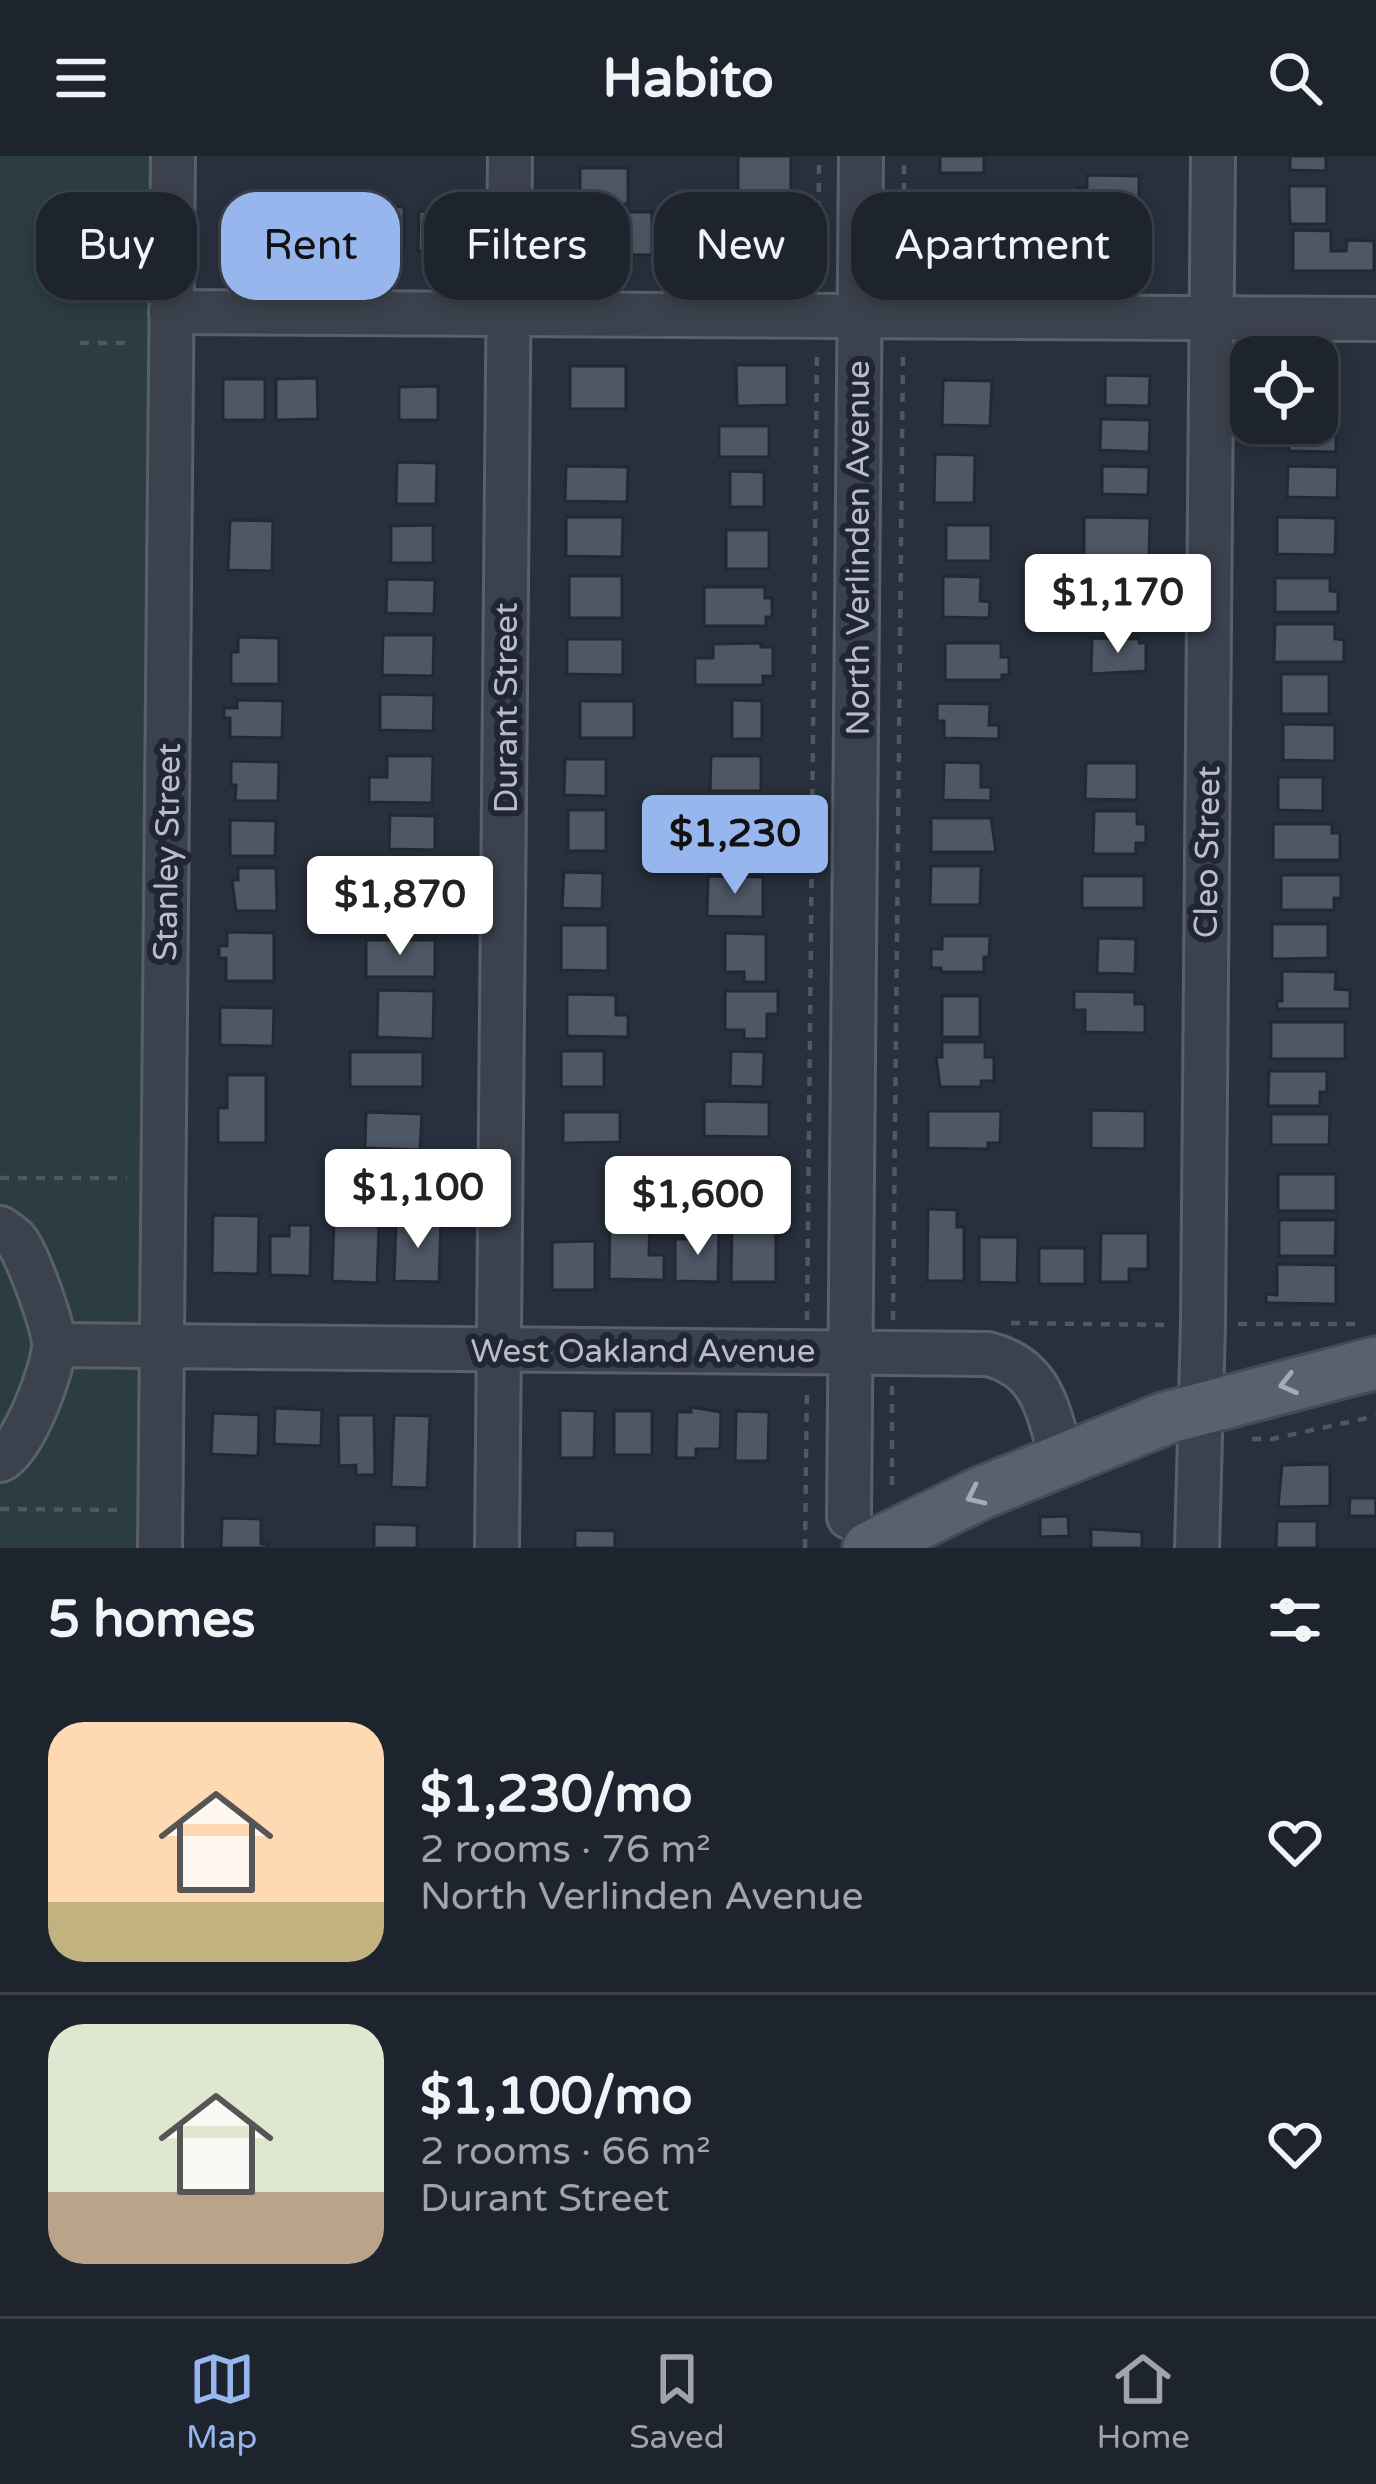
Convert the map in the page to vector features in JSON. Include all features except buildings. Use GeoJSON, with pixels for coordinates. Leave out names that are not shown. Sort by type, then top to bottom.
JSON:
{"type":"FeatureCollection","features":[{"type":"Feature","properties":{"kind":"main road"},"geometry":{"type":"LineString","coordinates":[[870,1524],[1200,1406],[1376,1363]]}},
{"type":"Feature","properties":{"kind":"street","name":"Stanley Street"},"geometry":{"type":"LineString","coordinates":[[150,1529],[161,1345],[173,156]]}},
{"type":"Feature","properties":{"kind":"street","name":"Durant Street"},"geometry":{"type":"LineString","coordinates":[[496,1548],[510,156]]}},
{"type":"Feature","properties":{"kind":"street","name":"North Verlinden Avenue"},"geometry":{"type":"LineString","coordinates":[[860,156],[838,316],[872,1352],[870,1524]]}},
{"type":"Feature","properties":{"kind":"street","name":"Cleo Street"},"geometry":{"type":"LineString","coordinates":[[1197,1548],[1213,156]]}},
{"type":"Feature","properties":{"kind":"street"},"geometry":{"type":"LineString","coordinates":[[172,312],[1376,319]]}},
{"type":"Feature","properties":{"kind":"street"},"geometry":{"type":"LineString","coordinates":[[0,1228],[15,1238],[32,1269],[54,1345],[27,1432],[7,1458],[0,1460]]}},
{"type":"Feature","properties":{"kind":"street","name":"West Oakland Avenue"},"geometry":{"type":"LineString","coordinates":[[54,1345],[988,1354],[1012,1360],[1041,1391],[1062,1458]]}},
{"type":"Feature","properties":{"kind":"path"},"geometry":{"type":"LineString","coordinates":[[796,1548],[805,1545],[838,316],[819,156]]}},
{"type":"Feature","properties":{"kind":"path"},"geometry":{"type":"LineString","coordinates":[[870,1524],[904,156]]}},
{"type":"Feature","properties":{"kind":"path"},"geometry":{"type":"LineString","coordinates":[[0,1178],[144,1178],[163,1184]]}},
{"type":"Feature","properties":{"kind":"path"},"geometry":{"type":"LineString","coordinates":[[1231,1324],[1376,1323]]}},
{"type":"Feature","properties":{"kind":"path"},"geometry":{"type":"LineString","coordinates":[[1251,1439],[1272,1439],[1376,1416]]}},
{"type":"Feature","properties":{"kind":"path"},"geometry":{"type":"LineString","coordinates":[[0,1509],[150,1529]]}},
{"type":"Feature","properties":{"kind":"shaded area"},"geometry":{"type":"Polygon","coordinates":[[[0,156],[179,156],[179,192],[36,192],[36,300],[177,300],[164,1548],[0,1548],[0,156]]]}}]}
